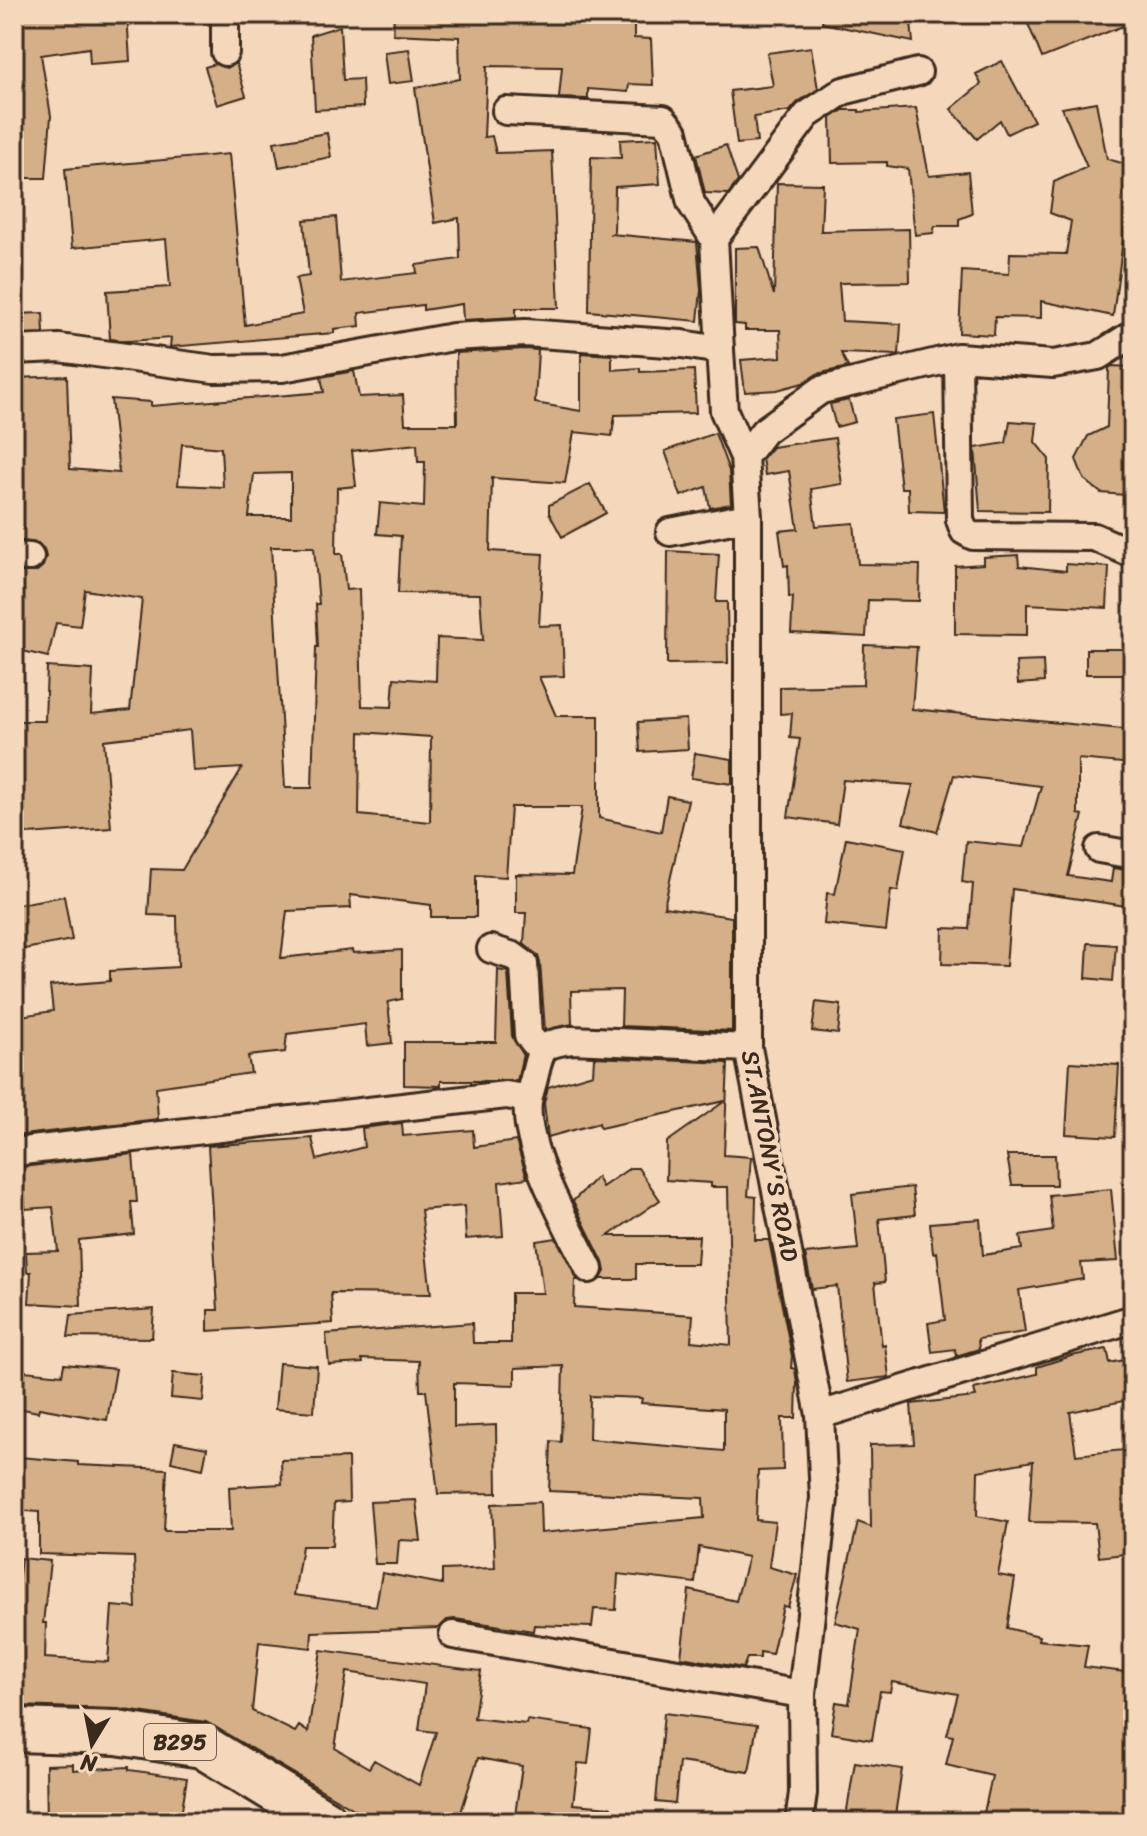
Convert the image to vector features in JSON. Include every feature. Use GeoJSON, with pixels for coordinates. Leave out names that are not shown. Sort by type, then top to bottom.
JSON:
{"type":"FeatureCollection","features":[{"type":"Feature","properties":{"kind":"main road","name":"B295"},"geometry":{"type":"LineString","coordinates":[[14,1730],[117,1733],[202,1746],[326,1822]]}},
{"type":"Feature","properties":{"kind":"street"},"geometry":{"type":"LineString","coordinates":[[225,14],[225,52]]}},
{"type":"Feature","properties":{"kind":"street"},"geometry":{"type":"LineString","coordinates":[[714,239],[807,115],[843,91],[918,72]]}},
{"type":"Feature","properties":{"kind":"street"},"geometry":{"type":"LineString","coordinates":[[506,111],[663,119],[674,132],[691,203],[714,239],[724,411],[744,457],[748,517],[670,532]]}},
{"type":"Feature","properties":{"kind":"street"},"geometry":{"type":"LineString","coordinates":[[14,350],[59,348],[214,369],[282,368],[453,337],[525,333],[682,344],[720,350]]}},
{"type":"Feature","properties":{"kind":"street"},"geometry":{"type":"LineString","coordinates":[[744,457],[764,431],[821,390],[958,357],[1053,364],[1098,356],[1133,334]]}},
{"type":"Feature","properties":{"kind":"street"},"geometry":{"type":"LineString","coordinates":[[958,357],[960,520],[964,531],[973,536],[1094,537],[1133,554]]}},
{"type":"Feature","properties":{"kind":"street","name":"ST.ANTONY'S ROAD"},"geometry":{"type":"LineString","coordinates":[[748,517],[748,1048],[820,1415],[824,1498],[802,1694],[803,1793],[799,1822]]}},
{"type":"Feature","properties":{"kind":"street"},"geometry":{"type":"LineString","coordinates":[[1099,849],[1133,855]]}},
{"type":"Feature","properties":{"kind":"street"},"geometry":{"type":"LineString","coordinates":[[491,949],[513,956],[524,964],[528,1035],[541,1051]]}},
{"type":"Feature","properties":{"kind":"street"},"geometry":{"type":"LineString","coordinates":[[589,1269],[546,1179],[531,1133],[528,1103],[541,1051],[551,1043],[572,1040],[748,1048]]}},
{"type":"Feature","properties":{"kind":"street"},"geometry":{"type":"LineString","coordinates":[[14,1152],[506,1095],[528,1103]]}},
{"type":"Feature","properties":{"kind":"street"},"geometry":{"type":"LineString","coordinates":[[820,1415],[1133,1319]]}},
{"type":"Feature","properties":{"kind":"street"},"geometry":{"type":"LineString","coordinates":[[453,1635],[802,1694]]}},
{"type":"Feature","properties":{"kind":"building"},"geometry":{"type":"Polygon","coordinates":[[[14,14],[127,14],[130,61],[90,64],[89,48],[41,55],[51,116],[46,178],[14,178],[17,114],[14,115],[14,14]]]}},
{"type":"Feature","properties":{"kind":"building"},"geometry":{"type":"Polygon","coordinates":[[[394,14],[634,14],[634,38],[651,39],[653,85],[629,84],[628,92],[588,89],[588,99],[559,98],[562,67],[487,66],[484,137],[492,136],[496,153],[552,151],[559,308],[516,308],[516,317],[463,320],[462,304],[423,310],[423,305],[359,313],[360,326],[334,329],[334,333],[170,347],[171,338],[110,339],[107,291],[170,287],[166,239],[72,248],[65,169],[229,154],[245,325],[303,314],[296,278],[309,276],[304,220],[336,217],[341,282],[417,273],[416,265],[460,259],[459,218],[435,223],[415,88],[460,79],[459,37],[393,34],[394,14]]]}},
{"type":"Feature","properties":{"kind":"building"},"geometry":{"type":"Polygon","coordinates":[[[823,14],[910,14],[913,42],[822,23],[823,14]]]}},
{"type":"Feature","properties":{"kind":"building"},"geometry":{"type":"Polygon","coordinates":[[[1024,14],[1133,14],[1133,22],[1042,58],[1024,14]]]}},
{"type":"Feature","properties":{"kind":"building"},"geometry":{"type":"Polygon","coordinates":[[[340,26],[343,80],[362,79],[363,107],[315,110],[311,35],[340,26]]]}},
{"type":"Feature","properties":{"kind":"building"},"geometry":{"type":"Polygon","coordinates":[[[811,47],[818,89],[790,111],[754,117],[757,142],[737,144],[730,91],[773,86],[767,53],[811,47]]]}},
{"type":"Feature","properties":{"kind":"building"},"geometry":{"type":"Polygon","coordinates":[[[409,49],[414,81],[388,84],[384,52],[409,49]]]}},
{"type":"Feature","properties":{"kind":"building"},"geometry":{"type":"Polygon","coordinates":[[[1002,61],[1034,121],[1007,134],[1000,120],[977,139],[951,109],[981,84],[976,74],[1002,61]]]}},
{"type":"Feature","properties":{"kind":"building"},"geometry":{"type":"Polygon","coordinates":[[[236,63],[246,96],[217,105],[205,67],[215,64],[226,68],[236,63]]]}},
{"type":"Feature","properties":{"kind":"building"},"geometry":{"type":"Polygon","coordinates":[[[1096,102],[1107,159],[1133,166],[1133,227],[1125,225],[1113,316],[1041,301],[1041,318],[995,317],[994,335],[959,333],[962,271],[1009,274],[1010,253],[1066,254],[1071,221],[1050,213],[1054,182],[1087,167],[1062,108],[1096,102]]]}},
{"type":"Feature","properties":{"kind":"building"},"geometry":{"type":"Polygon","coordinates":[[[916,108],[929,176],[968,172],[972,214],[959,219],[959,226],[935,226],[933,233],[915,235],[908,169],[887,166],[887,162],[832,163],[831,118],[843,110],[859,112],[916,108]]]}},
{"type":"Feature","properties":{"kind":"building"},"geometry":{"type":"Polygon","coordinates":[[[327,133],[331,157],[279,167],[274,142],[327,133]]]}},
{"type":"Feature","properties":{"kind":"building"},"geometry":{"type":"Polygon","coordinates":[[[657,138],[660,184],[615,187],[614,232],[611,234],[697,242],[701,290],[698,321],[589,311],[591,157],[621,158],[620,140],[657,138]]]}},
{"type":"Feature","properties":{"kind":"building"},"geometry":{"type":"Polygon","coordinates":[[[726,145],[738,181],[728,194],[705,193],[696,155],[726,145]]]}},
{"type":"Feature","properties":{"kind":"building"},"geometry":{"type":"Polygon","coordinates":[[[777,183],[823,184],[821,231],[909,229],[910,282],[839,283],[842,321],[901,324],[899,355],[841,353],[848,367],[817,374],[803,383],[777,390],[745,392],[741,360],[781,357],[780,330],[745,330],[745,325],[735,324],[735,248],[759,247],[774,295],[777,183]]]}},
{"type":"Feature","properties":{"kind":"building"},"geometry":{"type":"Polygon","coordinates":[[[43,313],[44,333],[14,334],[14,314],[43,313]]]}},
{"type":"Feature","properties":{"kind":"building"},"geometry":{"type":"Polygon","coordinates":[[[538,350],[535,403],[581,411],[581,353],[612,355],[612,370],[694,370],[696,413],[615,415],[612,436],[574,432],[565,483],[492,478],[490,551],[543,554],[539,626],[562,625],[564,676],[539,677],[556,716],[599,716],[599,818],[661,832],[667,796],[688,800],[664,907],[732,917],[732,1031],[621,1026],[622,990],[571,991],[572,1024],[545,1030],[540,963],[538,956],[524,944],[526,913],[516,913],[516,874],[572,875],[582,807],[511,807],[506,877],[476,875],[476,917],[431,917],[431,905],[350,895],[351,908],[287,911],[281,958],[352,950],[353,953],[402,950],[402,999],[388,1002],[392,1043],[367,1046],[365,1024],[287,1034],[285,1052],[248,1056],[251,1073],[156,1087],[158,1119],[14,1136],[14,1017],[53,1011],[50,986],[110,981],[110,971],[178,967],[177,916],[148,915],[151,869],[182,870],[242,768],[193,771],[190,730],[104,740],[111,828],[14,835],[14,721],[45,721],[47,667],[93,670],[91,714],[130,710],[142,599],[85,590],[80,626],[56,623],[48,657],[14,649],[14,572],[36,572],[43,566],[46,557],[38,543],[14,540],[14,378],[67,376],[70,469],[119,473],[111,399],[151,402],[151,406],[324,392],[321,377],[354,371],[359,397],[403,395],[405,424],[457,424],[456,353],[538,350]],[[182,444],[178,485],[223,487],[221,448],[182,444]],[[417,444],[352,451],[356,486],[337,488],[336,554],[342,554],[346,590],[359,589],[362,706],[392,707],[394,678],[436,681],[437,638],[483,640],[480,594],[398,593],[401,536],[377,534],[380,503],[424,507],[425,462],[418,462],[417,444]],[[291,473],[254,474],[249,517],[291,517],[291,473]],[[271,547],[285,788],[312,788],[318,647],[316,604],[319,604],[314,547],[271,547]],[[360,732],[359,815],[430,822],[431,737],[360,732]]]}},
{"type":"Feature","properties":{"kind":"building"},"geometry":{"type":"Polygon","coordinates":[[[1133,367],[1133,488],[1125,495],[1101,493],[1084,479],[1076,459],[1088,436],[1107,427],[1109,368],[1133,367]]]}},
{"type":"Feature","properties":{"kind":"building"},"geometry":{"type":"Polygon","coordinates":[[[849,400],[855,422],[836,427],[830,404],[849,400]]]}},
{"type":"Feature","properties":{"kind":"building"},"geometry":{"type":"Polygon","coordinates":[[[934,414],[944,512],[909,511],[908,488],[901,488],[893,419],[934,414]]]}},
{"type":"Feature","properties":{"kind":"building"},"geometry":{"type":"Polygon","coordinates":[[[1010,421],[1037,423],[1035,442],[1049,459],[1048,512],[980,511],[975,448],[1006,443],[1010,421]]]}},
{"type":"Feature","properties":{"kind":"building"},"geometry":{"type":"Polygon","coordinates":[[[715,433],[729,471],[731,504],[710,508],[706,487],[681,496],[665,451],[715,433]]]}},
{"type":"Feature","properties":{"kind":"building"},"geometry":{"type":"Polygon","coordinates":[[[835,438],[842,484],[811,489],[816,526],[854,523],[858,564],[920,565],[919,601],[868,600],[866,637],[791,633],[793,597],[789,597],[788,565],[784,566],[779,531],[798,529],[789,471],[765,475],[762,459],[772,447],[835,438]]]}},
{"type":"Feature","properties":{"kind":"building"},"geometry":{"type":"Polygon","coordinates":[[[590,484],[606,513],[562,537],[549,513],[549,505],[590,484]]]}},
{"type":"Feature","properties":{"kind":"building"},"geometry":{"type":"Polygon","coordinates":[[[668,551],[719,554],[716,602],[727,602],[728,663],[667,664],[668,551]]]}},
{"type":"Feature","properties":{"kind":"building"},"geometry":{"type":"Polygon","coordinates":[[[1018,555],[1019,566],[1066,571],[1066,564],[1109,567],[1107,608],[1027,604],[1027,635],[955,634],[955,566],[983,564],[983,557],[1018,555]]]}},
{"type":"Feature","properties":{"kind":"building"},"geometry":{"type":"Polygon","coordinates":[[[864,645],[917,647],[912,709],[1133,730],[1133,764],[1078,759],[1078,814],[1083,815],[1068,876],[1111,882],[1113,868],[1133,871],[1133,907],[1012,889],[1006,966],[942,964],[943,928],[969,929],[973,884],[962,882],[966,841],[1024,847],[1041,786],[954,775],[937,832],[903,823],[913,785],[843,780],[837,824],[788,817],[800,739],[790,738],[792,713],[780,714],[780,687],[863,685],[864,645]]]}},
{"type":"Feature","properties":{"kind":"building"},"geometry":{"type":"Polygon","coordinates":[[[1086,649],[1133,649],[1133,674],[1086,674],[1086,649]]]}},
{"type":"Feature","properties":{"kind":"building"},"geometry":{"type":"Polygon","coordinates":[[[1043,661],[1044,682],[1018,684],[1016,662],[1043,661]]]}},
{"type":"Feature","properties":{"kind":"building"},"geometry":{"type":"Polygon","coordinates":[[[686,719],[688,749],[640,752],[638,722],[686,719]]]}},
{"type":"Feature","properties":{"kind":"building"},"geometry":{"type":"Polygon","coordinates":[[[695,753],[732,759],[732,784],[691,778],[695,753]]]}},
{"type":"Feature","properties":{"kind":"building"},"geometry":{"type":"Polygon","coordinates":[[[846,838],[905,849],[898,891],[891,890],[886,931],[824,924],[827,893],[835,894],[846,838]]]}},
{"type":"Feature","properties":{"kind":"building"},"geometry":{"type":"Polygon","coordinates":[[[64,896],[72,940],[14,951],[14,905],[64,896]]]}},
{"type":"Feature","properties":{"kind":"building"},"geometry":{"type":"Polygon","coordinates":[[[1088,943],[1116,945],[1113,981],[1086,978],[1088,943]]]}},
{"type":"Feature","properties":{"kind":"building"},"geometry":{"type":"Polygon","coordinates":[[[498,970],[508,972],[512,1036],[523,1054],[517,1081],[441,1081],[441,1086],[404,1085],[404,1042],[496,1042],[498,970]]]}},
{"type":"Feature","properties":{"kind":"building"},"geometry":{"type":"Polygon","coordinates":[[[816,1002],[841,1005],[838,1034],[812,1031],[816,1002]]]}},
{"type":"Feature","properties":{"kind":"building"},"geometry":{"type":"Polygon","coordinates":[[[594,1057],[728,1063],[724,1155],[751,1157],[748,1196],[756,1197],[755,1240],[769,1240],[792,1356],[791,1368],[795,1369],[797,1383],[796,1418],[782,1418],[783,1470],[758,1471],[756,1520],[775,1522],[769,1567],[797,1575],[788,1607],[783,1606],[772,1654],[760,1652],[760,1658],[747,1658],[743,1668],[681,1657],[689,1590],[736,1601],[748,1557],[699,1547],[695,1583],[618,1574],[616,1610],[594,1609],[592,1627],[534,1625],[533,1631],[455,1619],[447,1620],[439,1628],[312,1632],[311,1648],[259,1642],[252,1711],[295,1732],[299,1726],[308,1732],[321,1650],[481,1671],[474,1718],[526,1724],[527,1720],[592,1729],[588,1764],[578,1763],[573,1804],[611,1807],[611,1822],[514,1822],[522,1766],[478,1758],[458,1822],[376,1822],[206,1722],[118,1709],[15,1706],[18,1664],[14,1664],[14,1619],[21,1558],[50,1561],[43,1623],[46,1623],[45,1658],[108,1662],[112,1606],[136,1608],[134,1557],[39,1554],[39,1512],[15,1510],[20,1457],[78,1462],[78,1465],[167,1469],[164,1531],[231,1531],[229,1487],[282,1484],[281,1460],[348,1458],[349,1502],[334,1503],[332,1546],[302,1546],[294,1595],[376,1606],[382,1573],[442,1584],[442,1570],[495,1568],[492,1504],[540,1502],[541,1533],[704,1518],[703,1498],[549,1491],[551,1441],[561,1442],[563,1366],[515,1368],[515,1385],[454,1383],[454,1427],[496,1425],[497,1493],[438,1494],[426,1391],[420,1391],[419,1361],[362,1359],[363,1363],[329,1365],[326,1334],[472,1323],[473,1343],[511,1343],[511,1293],[543,1293],[536,1241],[556,1238],[578,1280],[575,1280],[574,1307],[693,1315],[691,1341],[731,1345],[728,1187],[666,1180],[667,1142],[725,1101],[600,1128],[599,1123],[548,1137],[544,1103],[548,1087],[593,1074],[594,1057]],[[590,1396],[589,1439],[724,1451],[724,1409],[641,1403],[642,1398],[590,1396]],[[347,1672],[335,1748],[369,1768],[374,1760],[419,1785],[436,1732],[419,1730],[425,1684],[347,1672]]]}},
{"type":"Feature","properties":{"kind":"building"},"geometry":{"type":"Polygon","coordinates":[[[1070,1062],[1119,1065],[1115,1137],[1066,1134],[1070,1062]]]}},
{"type":"Feature","properties":{"kind":"building"},"geometry":{"type":"Polygon","coordinates":[[[402,1123],[403,1136],[473,1130],[474,1147],[516,1141],[527,1178],[499,1182],[503,1236],[466,1239],[464,1206],[421,1210],[431,1294],[331,1293],[333,1323],[208,1331],[208,1310],[218,1310],[208,1146],[312,1138],[317,1160],[364,1147],[362,1128],[402,1123]]]}},
{"type":"Feature","properties":{"kind":"building"},"geometry":{"type":"Polygon","coordinates":[[[133,1154],[137,1202],[131,1202],[134,1234],[79,1240],[81,1306],[29,1303],[31,1272],[27,1272],[26,1252],[58,1251],[53,1207],[25,1209],[22,1167],[133,1154]]]}},
{"type":"Feature","properties":{"kind":"building"},"geometry":{"type":"Polygon","coordinates":[[[1007,1155],[1055,1155],[1056,1185],[1012,1185],[1007,1155]]]}},
{"type":"Feature","properties":{"kind":"building"},"geometry":{"type":"Polygon","coordinates":[[[630,1168],[638,1168],[660,1200],[608,1236],[699,1236],[697,1264],[636,1264],[636,1279],[601,1279],[605,1271],[603,1262],[573,1201],[597,1177],[602,1187],[630,1168]]]}},
{"type":"Feature","properties":{"kind":"building"},"geometry":{"type":"Polygon","coordinates":[[[912,1187],[915,1215],[879,1219],[885,1282],[875,1283],[889,1377],[847,1382],[837,1286],[812,1289],[805,1254],[858,1249],[852,1194],[912,1187]]]}},
{"type":"Feature","properties":{"kind":"building"},"geometry":{"type":"Polygon","coordinates":[[[1111,1189],[1118,1261],[1081,1263],[1083,1279],[1019,1290],[1025,1332],[978,1339],[979,1349],[956,1356],[955,1349],[932,1352],[928,1323],[945,1320],[937,1252],[933,1253],[930,1223],[980,1219],[983,1255],[1022,1249],[1020,1236],[1053,1231],[1049,1195],[1111,1189]]]}},
{"type":"Feature","properties":{"kind":"building"},"geometry":{"type":"Polygon","coordinates":[[[154,1309],[152,1338],[68,1337],[71,1315],[154,1309]]]}},
{"type":"Feature","properties":{"kind":"building"},"geometry":{"type":"Polygon","coordinates":[[[1107,1349],[1110,1363],[1133,1358],[1133,1399],[1070,1412],[1076,1455],[1133,1449],[1133,1553],[1099,1557],[1095,1523],[1029,1522],[1033,1461],[978,1471],[977,1516],[1008,1522],[998,1575],[1015,1578],[1007,1628],[1039,1636],[1038,1640],[1088,1645],[1084,1667],[1133,1673],[1133,1822],[982,1822],[992,1776],[946,1765],[953,1736],[947,1735],[958,1694],[892,1682],[890,1692],[880,1691],[872,1740],[831,1733],[836,1702],[849,1704],[860,1629],[835,1622],[858,1522],[871,1527],[870,1445],[914,1444],[911,1404],[976,1397],[974,1389],[1037,1374],[1037,1367],[1107,1349]]]}},
{"type":"Feature","properties":{"kind":"building"},"geometry":{"type":"Polygon","coordinates":[[[279,1363],[317,1366],[314,1412],[275,1409],[279,1363]]]}},
{"type":"Feature","properties":{"kind":"building"},"geometry":{"type":"Polygon","coordinates":[[[64,1364],[116,1369],[107,1420],[39,1408],[38,1412],[18,1408],[25,1371],[62,1375],[64,1364]]]}},
{"type":"Feature","properties":{"kind":"building"},"geometry":{"type":"Polygon","coordinates":[[[173,1373],[205,1376],[203,1401],[171,1398],[173,1373]]]}},
{"type":"Feature","properties":{"kind":"building"},"geometry":{"type":"Polygon","coordinates":[[[175,1442],[207,1448],[203,1469],[171,1462],[175,1442]]]}},
{"type":"Feature","properties":{"kind":"building"},"geometry":{"type":"Polygon","coordinates":[[[416,1500],[421,1541],[399,1540],[397,1564],[375,1564],[370,1502],[416,1500]]]}},
{"type":"Feature","properties":{"kind":"building"},"geometry":{"type":"Polygon","coordinates":[[[664,1713],[757,1725],[749,1772],[679,1762],[675,1804],[656,1802],[664,1713]]]}},
{"type":"Feature","properties":{"kind":"building"},"geometry":{"type":"Polygon","coordinates":[[[855,1762],[902,1769],[894,1822],[845,1822],[855,1762]]]}},
{"type":"Feature","properties":{"kind":"building"},"geometry":{"type":"Polygon","coordinates":[[[73,1764],[73,1770],[129,1767],[129,1770],[187,1778],[180,1822],[47,1822],[46,1765],[73,1764]]]}}]}
